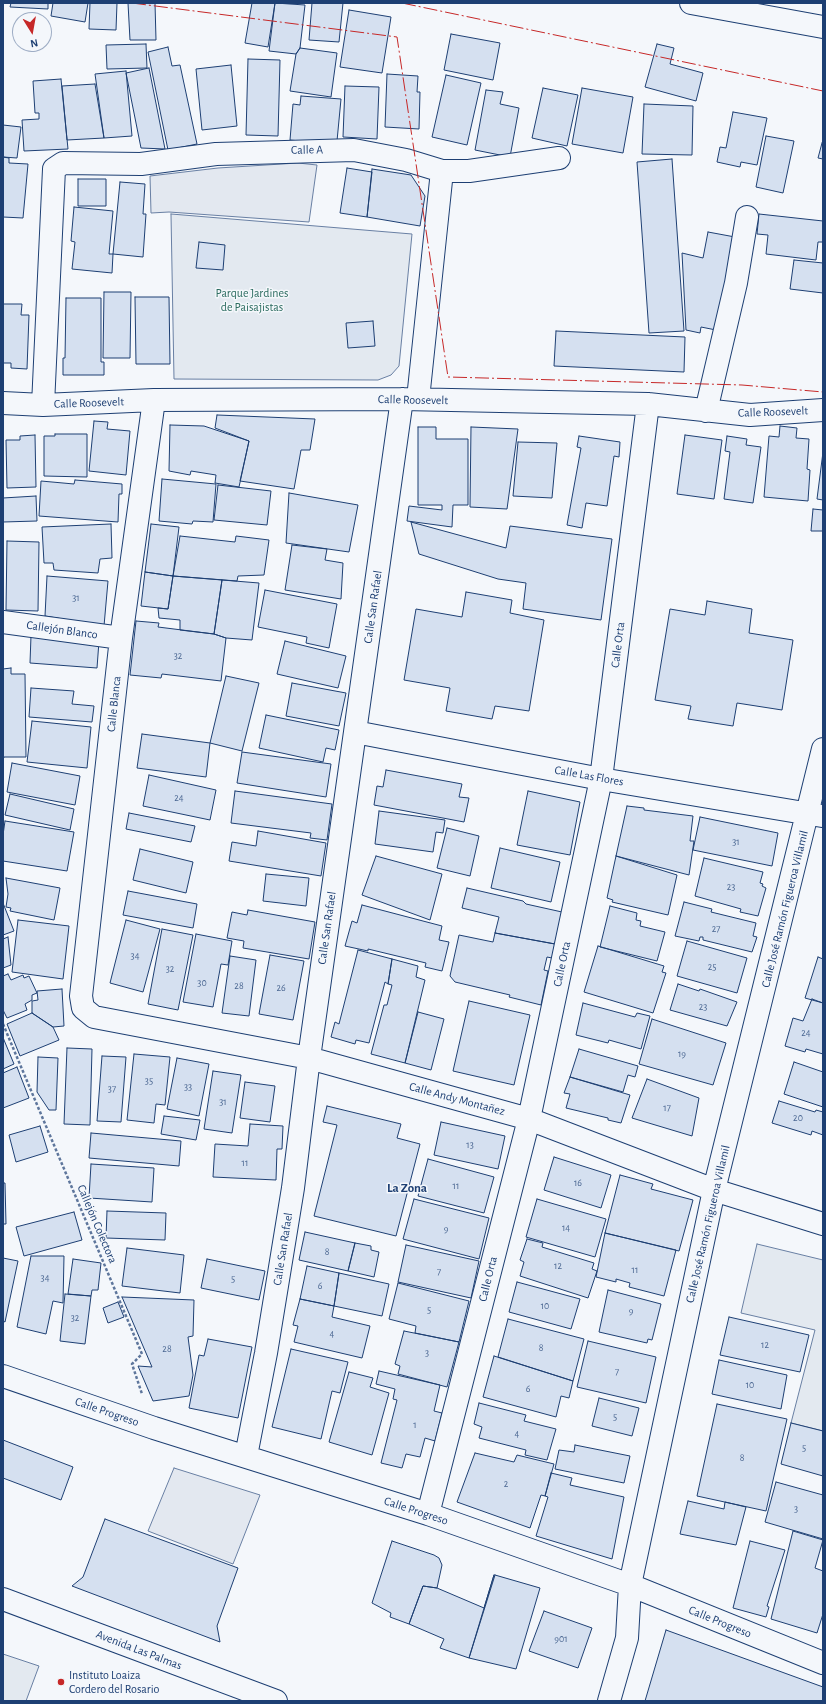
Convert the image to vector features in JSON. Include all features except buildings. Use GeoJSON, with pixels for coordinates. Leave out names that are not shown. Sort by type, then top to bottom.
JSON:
{"type":"FeatureCollection","features":[{"type":"Feature","properties":{"kind":"main road"},"geometry":{"type":"LineString","coordinates":[[691,3],[823,27]]}},
{"type":"Feature","properties":{"kind":"main road","name":"Calle A"},"geometry":{"type":"LineString","coordinates":[[43,405],[54,169],[63,163],[141,164],[216,154],[354,150],[406,160],[442,171],[469,171],[559,158]]}},
{"type":"Feature","properties":{"kind":"main road","name":"Calle San Rafael"},"geometry":{"type":"LineString","coordinates":[[246,1456],[266,1353],[293,1188],[309,1058],[355,732],[410,399],[442,171]]}},
{"type":"Feature","properties":{"kind":"main road"},"geometry":{"type":"LineString","coordinates":[[706,412],[736,283],[747,217]]}},
{"type":"Feature","properties":{"kind":"main road","name":"Calle Roosevelt"},"geometry":{"type":"LineString","coordinates":[[3,403],[43,405],[154,400],[410,399],[648,404],[706,412],[750,415],[823,410]]}},
{"type":"Feature","properties":{"kind":"main road","name":"Calle Blanca"},"geometry":{"type":"LineString","coordinates":[[83,1008],[81,996],[121,638],[154,400]]}},
{"type":"Feature","properties":{"kind":"main road","name":"Calle Orta"},"geometry":{"type":"LineString","coordinates":[[428,1514],[529,1119],[602,779],[648,404]]}},
{"type":"Feature","properties":{"kind":"main road","name":"Callejón Blanco"},"geometry":{"type":"LineString","coordinates":[[3,622],[121,638]]}},
{"type":"Feature","properties":{"kind":"main road","name":"Calle Las Flores"},"geometry":{"type":"LineString","coordinates":[[355,732],[602,779],[816,815]]}},
{"type":"Feature","properties":{"kind":"main road","name":"Calle José Ramón Figueroa Villamil"},"geometry":{"type":"LineString","coordinates":[[609,1701],[627,1638],[630,1585],[714,1190],[816,815],[823,749]]}},
{"type":"Feature","properties":{"kind":"main road","name":"Calle Andy Montañez"},"geometry":{"type":"LineString","coordinates":[[83,1008],[94,1017],[309,1058],[529,1119],[714,1190],[823,1224]]}},
{"type":"Feature","properties":{"kind":"main road","name":"Calle Progreso"},"geometry":{"type":"LineString","coordinates":[[3,1376],[154,1428],[428,1514],[630,1585],[823,1663]]}},
{"type":"Feature","properties":{"kind":"main road","name":"Avenida Las Palmas"},"geometry":{"type":"LineString","coordinates":[[3,1599],[276,1701]]}},
{"type":"Feature","properties":{"kind":"path","name":"Callejón Colectora"},"geometry":{"type":"LineString","coordinates":[[3,1024],[142,1354],[132,1364],[154,1428]]}},
{"type":"Feature","properties":{"kind":"green space","name":"Parque Jardines de Paisajistas"},"geometry":{"type":"Polygon","coordinates":[[[171,214],[412,234],[399,366],[391,375],[378,380],[174,379],[171,214]]]}},
{"type":"Feature","properties":{"kind":"green space"},"geometry":{"type":"Polygon","coordinates":[[[757,1244],[823,1260],[823,1431],[791,1423],[815,1330],[741,1313],[757,1244]]]}},
{"type":"Feature","properties":{"kind":"green space"},"geometry":{"type":"Polygon","coordinates":[[[3,1654],[39,1666],[26,1701],[3,1701],[3,1654]]]}},
{"type":"Feature","properties":{"kind":"shaded area"},"geometry":{"type":"Polygon","coordinates":[[[298,163],[317,165],[309,222],[169,212],[151,213],[150,176],[218,168],[298,163]]]}},
{"type":"Feature","properties":{"kind":"shaded area"},"geometry":{"type":"Polygon","coordinates":[[[174,1468],[260,1495],[233,1564],[148,1531],[174,1468]]]}},
{"type":"Feature","properties":{"kind":"power"},"geometry":{"type":"LineString","coordinates":[[132,3],[397,37],[448,377],[742,385],[823,392]]}},
{"type":"Feature","properties":{"kind":"power"},"geometry":{"type":"LineString","coordinates":[[402,3],[823,91]]}},
{"type":"Feature","properties":{"kind":"place","name":"Instituto Loaiza Cordero del Rosario"},"geometry":{"type":"Point","coordinates":[61,1682]}},
{"type":"Feature","properties":{"kind":"district","name":"La Zona"},"geometry":{"type":"Point","coordinates":[407,1188]}}]}
